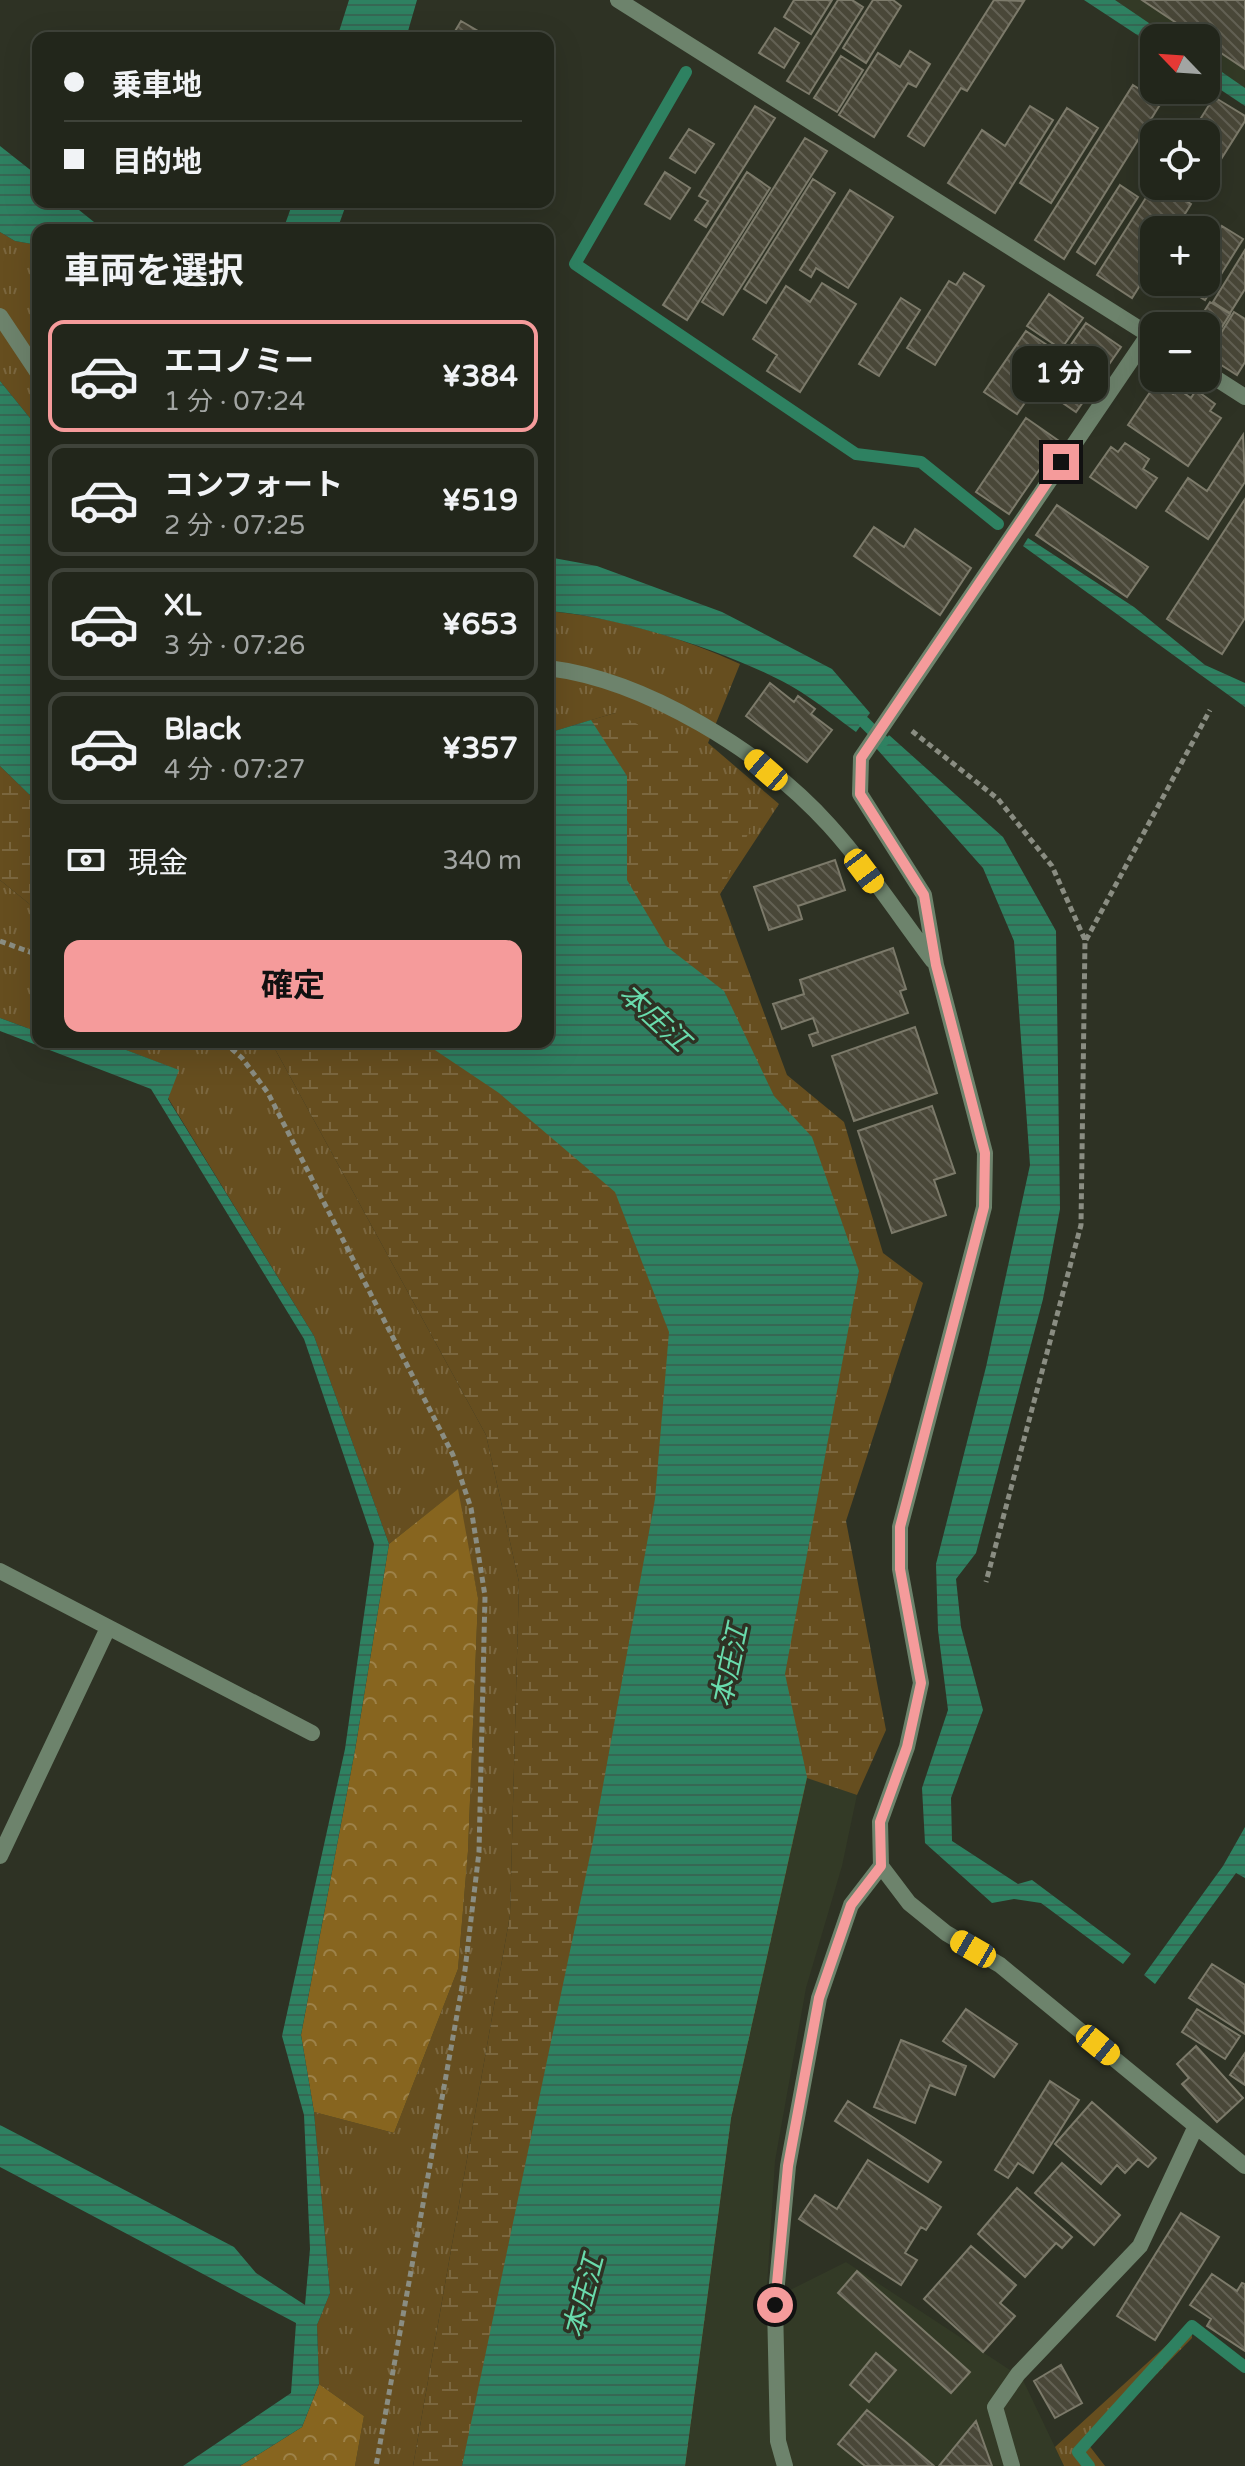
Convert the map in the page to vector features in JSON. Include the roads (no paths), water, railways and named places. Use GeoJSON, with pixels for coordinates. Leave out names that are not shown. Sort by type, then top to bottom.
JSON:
{"type":"FeatureCollection","features":[{"type":"Feature","properties":{"kind":"street"},"geometry":{"type":"LineString","coordinates":[[618,0],[1140,328]]}},
{"type":"Feature","properties":{"kind":"street"},"geometry":{"type":"LineString","coordinates":[[0,316],[32,364]]}},
{"type":"Feature","properties":{"kind":"street"},"geometry":{"type":"LineString","coordinates":[[1140,353],[889,713],[861,758],[860,794],[924,895],[936,965],[985,1153],[984,1207],[900,1527],[900,1569],[921,1683],[907,1747],[880,1822],[881,1866],[909,1903],[934,1923],[1000,1965],[1245,2166]]}},
{"type":"Feature","properties":{"kind":"street"},"geometry":{"type":"LineString","coordinates":[[1220,381],[1245,397]]}},
{"type":"Feature","properties":{"kind":"street"},"geometry":{"type":"LineString","coordinates":[[554,669],[587,673],[664,704],[745,751],[828,824],[936,965]]}},
{"type":"Feature","properties":{"kind":"street"},"geometry":{"type":"LineString","coordinates":[[0,1571],[312,1733]]}},
{"type":"Feature","properties":{"kind":"street"},"geometry":{"type":"LineString","coordinates":[[0,1856],[108,1628]]}},
{"type":"Feature","properties":{"kind":"street"},"geometry":{"type":"LineString","coordinates":[[785,2466],[778,2441],[775,2305],[788,2166],[819,1998],[851,1905],[881,1866]]}},
{"type":"Feature","properties":{"kind":"street"},"geometry":{"type":"LineString","coordinates":[[1012,2466],[995,2407],[1018,2374],[1140,2246],[1196,2126]]}},
{"type":"Feature","properties":{"kind":"water"},"geometry":{"type":"Polygon","coordinates":[[[349,0],[417,0],[408,32],[339,32],[349,0]]]}},
{"type":"Feature","properties":{"kind":"water"},"geometry":{"type":"Polygon","coordinates":[[[1084,0],[1115,0],[1150,24],[1140,24],[1140,37],[1084,0]]]}},
{"type":"Feature","properties":{"kind":"water"},"geometry":{"type":"Polygon","coordinates":[[[1220,71],[1245,88],[1245,106],[1220,89],[1220,71]]]}},
{"type":"Feature","properties":{"kind":"water"},"geometry":{"type":"Polygon","coordinates":[[[0,146],[32,171],[32,208],[76,208],[96,224],[32,224],[32,244],[15,241],[0,232],[0,146]]]}},
{"type":"Feature","properties":{"kind":"water"},"geometry":{"type":"Polygon","coordinates":[[[291,208],[345,208],[339,224],[285,224],[291,208]]]}},
{"type":"Feature","properties":{"kind":"water"},"geometry":{"type":"Polygon","coordinates":[[[0,381],[32,421],[32,797],[0,766],[0,381]]]}},
{"type":"Feature","properties":{"kind":"water"},"geometry":{"type":"Polygon","coordinates":[[[1028,538],[1134,607],[1205,665],[1245,683],[1245,707],[1023,546],[1028,538]]]}},
{"type":"Feature","properties":{"kind":"water"},"geometry":{"type":"Polygon","coordinates":[[[554,558],[597,566],[722,612],[832,669],[870,713],[856,732],[801,692],[746,664],[643,629],[554,612],[554,558]]]}},
{"type":"Feature","properties":{"kind":"water","name":"本庄江"},"geometry":{"type":"Polygon","coordinates":[[[591,720],[627,776],[627,880],[666,946],[724,991],[774,1096],[812,1137],[859,1271],[785,1674],[807,1777],[731,2118],[685,2466],[462,2466],[592,1846],[655,1499],[669,1332],[615,1192],[499,1093],[432,1048],[554,1048],[554,731],[591,720]]]}},
{"type":"Feature","properties":{"kind":"water"},"geometry":{"type":"Polygon","coordinates":[[[889,735],[1003,837],[1056,931],[1060,1209],[1043,1299],[976,1553],[956,1579],[961,1627],[983,1710],[951,1798],[952,1841],[1018,1884],[1032,1880],[1131,1954],[1123,1964],[1041,1903],[1014,1899],[992,1903],[925,1843],[922,1788],[948,1710],[938,1630],[936,1564],[986,1367],[1030,1165],[1014,941],[983,868],[876,748],[889,735]]]}},
{"type":"Feature","properties":{"kind":"water"},"geometry":{"type":"Polygon","coordinates":[[[0,1018],[32,1030],[32,1043],[0,1031],[0,1018]]]}},
{"type":"Feature","properties":{"kind":"water"},"geometry":{"type":"Polygon","coordinates":[[[44,1048],[121,1048],[179,1070],[168,1099],[314,1336],[389,1544],[355,1750],[301,2035],[314,2112],[330,2293],[317,2325],[319,2384],[302,2427],[240,2466],[183,2466],[291,2393],[296,2323],[0,2167],[0,2125],[234,2247],[256,2273],[305,2305],[310,2249],[304,2115],[282,2036],[345,1749],[374,1544],[304,1339],[151,1089],[44,1048]]]}},
{"type":"Feature","properties":{"kind":"water"},"geometry":{"type":"Polygon","coordinates":[[[1245,1827],[1245,1878],[1236,1873],[1155,1984],[1144,1975],[1223,1866],[1245,1827]]]}},
{"type":"Feature","properties":{"kind":"waterway"},"geometry":{"type":"LineString","coordinates":[[686,72],[575,264],[856,454],[921,462],[998,524]]}},
{"type":"Feature","properties":{"kind":"waterway"},"geometry":{"type":"LineString","coordinates":[[864,722],[883,741]]}},
{"type":"Feature","properties":{"kind":"waterway"},"geometry":{"type":"LineString","coordinates":[[1089,2466],[1078,2452],[1192,2326],[1245,2367]]}}]}
